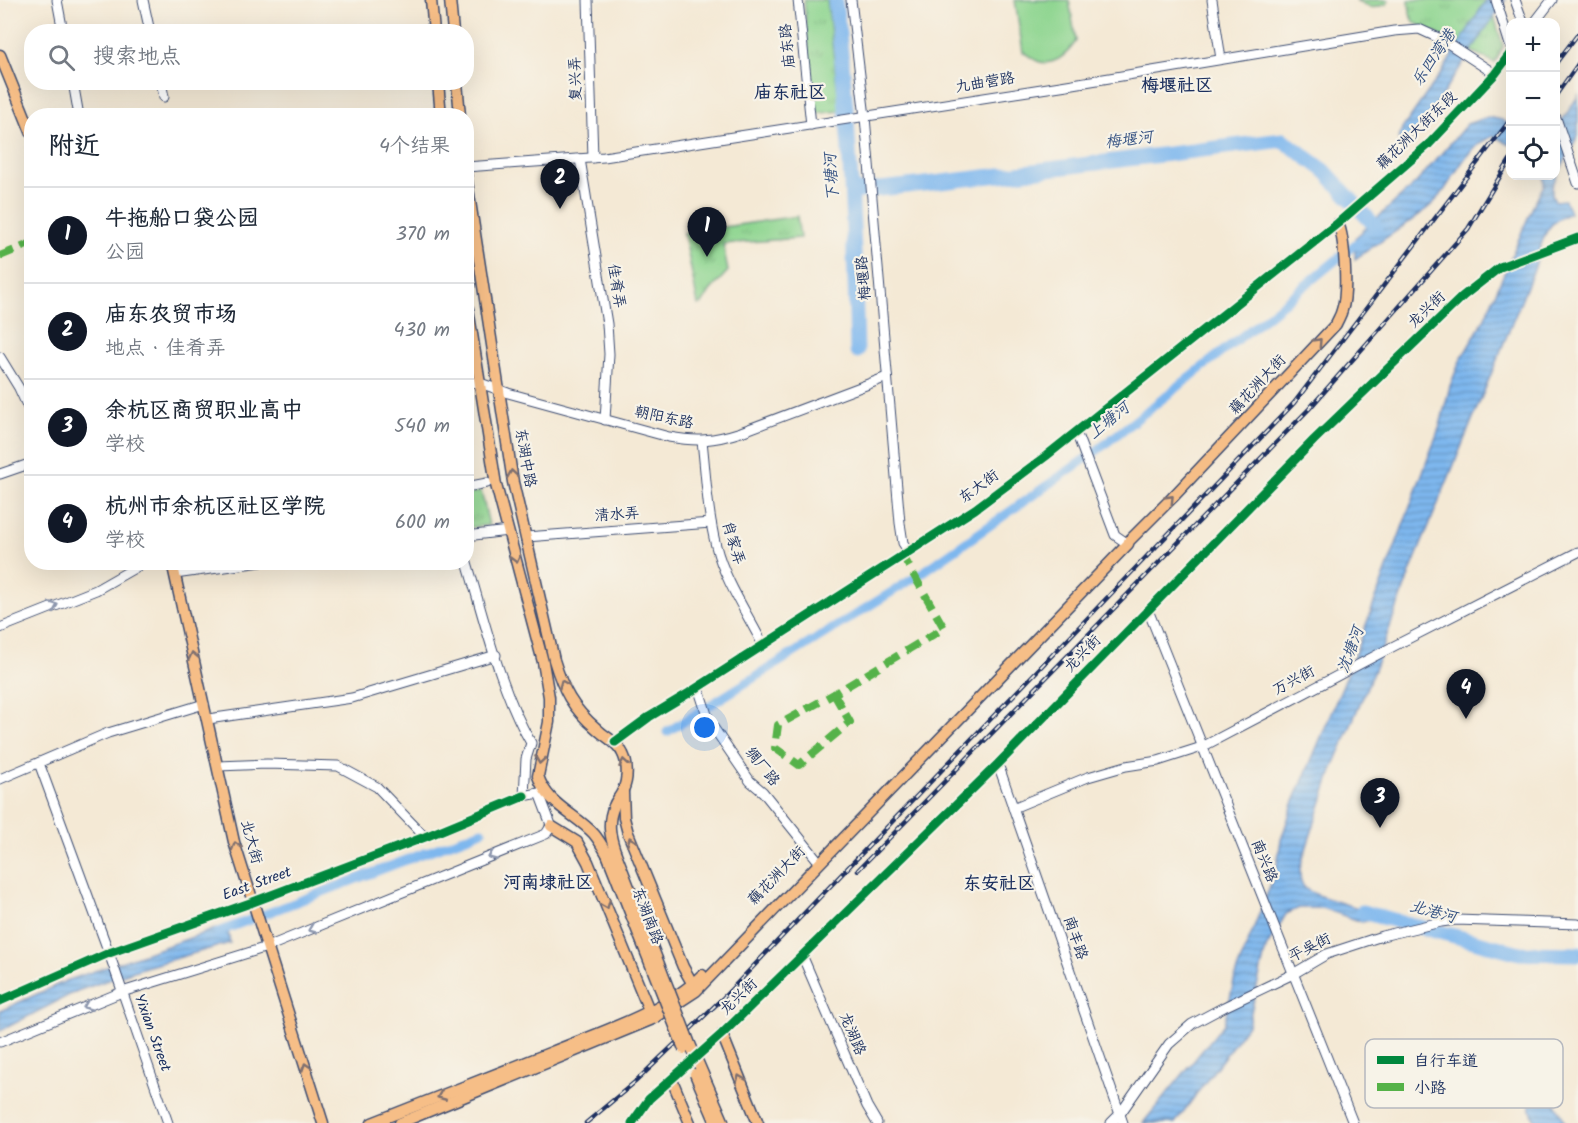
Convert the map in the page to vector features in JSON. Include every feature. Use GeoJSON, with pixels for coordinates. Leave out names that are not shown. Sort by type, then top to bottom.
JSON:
{"type":"FeatureCollection","features":[{"type":"Feature","properties":{"kind":"main road"},"geometry":{"type":"LineString","coordinates":[[431,0],[433,24]]}},
{"type":"Feature","properties":{"kind":"main road"},"geometry":{"type":"LineString","coordinates":[[450,0],[452,24]]}},
{"type":"Feature","properties":{"kind":"main road"},"geometry":{"type":"LineString","coordinates":[[0,55],[24,114]]}},
{"type":"Feature","properties":{"kind":"main road"},"geometry":{"type":"LineString","coordinates":[[439,90],[440,108]]}},
{"type":"Feature","properties":{"kind":"main road"},"geometry":{"type":"LineString","coordinates":[[458,90],[459,108]]}},
{"type":"Feature","properties":{"kind":"main road","name":"藕花洲大街"},"geometry":{"type":"LineString","coordinates":[[695,988],[816,858],[1172,498],[1336,324],[1343,309],[1344,273],[1343,234],[1338,223]]}},
{"type":"Feature","properties":{"kind":"main road","name":"东湖中路"},"geometry":{"type":"LineString","coordinates":[[474,227],[513,482],[562,686],[576,709],[597,730],[615,742]]}},
{"type":"Feature","properties":{"kind":"main road"},"geometry":{"type":"LineString","coordinates":[[474,345],[496,485],[543,662],[549,697],[549,722],[538,776],[542,791]]}},
{"type":"Feature","properties":{"kind":"main road","name":"藕花洲大街"},"geometry":{"type":"LineString","coordinates":[[400,1123],[651,1015],[695,988],[1127,542]]}},
{"type":"Feature","properties":{"kind":"main road","name":"北大街"},"geometry":{"type":"LineString","coordinates":[[173,570],[234,842],[323,1123]]}},
{"type":"Feature","properties":{"kind":"main road"},"geometry":{"type":"LineString","coordinates":[[615,742],[624,755],[627,778],[623,792],[624,818],[628,833],[683,967],[695,988]]}},
{"type":"Feature","properties":{"kind":"main road","name":"东湖南路"},"geometry":{"type":"LineString","coordinates":[[542,791],[594,834],[611,853],[724,1123]]}},
{"type":"Feature","properties":{"kind":"main road","name":"东湖南路"},"geometry":{"type":"LineString","coordinates":[[623,792],[614,805],[610,821],[611,853],[673,1022],[716,1123]]}},
{"type":"Feature","properties":{"kind":"main road"},"geometry":{"type":"LineString","coordinates":[[549,830],[577,842],[588,862],[651,1015]]}},
{"type":"Feature","properties":{"kind":"main road","name":"藕花洲大街"},"geometry":{"type":"LineString","coordinates":[[372,1123],[606,1030],[651,1015]]}},
{"type":"Feature","properties":{"kind":"main road"},"geometry":{"type":"LineString","coordinates":[[722,1034],[758,1123]]}},
{"type":"Feature","properties":{"kind":"main road"},"geometry":{"type":"LineString","coordinates":[[672,1080],[690,1123]]}},
{"type":"Feature","properties":{"kind":"street"},"geometry":{"type":"LineString","coordinates":[[57,0],[62,24]]}},
{"type":"Feature","properties":{"kind":"street"},"geometry":{"type":"LineString","coordinates":[[143,0],[148,24]]}},
{"type":"Feature","properties":{"kind":"street","name":"复兴弄"},"geometry":{"type":"LineString","coordinates":[[588,0],[593,158]]}},
{"type":"Feature","properties":{"kind":"street","name":"庙东路"},"geometry":{"type":"LineString","coordinates":[[798,0],[813,125]]}},
{"type":"Feature","properties":{"kind":"street","name":"梅堰路"},"geometry":{"type":"LineString","coordinates":[[851,0],[874,222],[900,523],[903,543],[909,552]]}},
{"type":"Feature","properties":{"kind":"street"},"geometry":{"type":"LineString","coordinates":[[1212,0],[1221,59]]}},
{"type":"Feature","properties":{"kind":"street"},"geometry":{"type":"LineString","coordinates":[[1496,0],[1506,32]]}},
{"type":"Feature","properties":{"kind":"street"},"geometry":{"type":"LineString","coordinates":[[1515,0],[1522,18]]}},
{"type":"Feature","properties":{"kind":"street"},"geometry":{"type":"LineString","coordinates":[[1538,18],[1552,0]]}},
{"type":"Feature","properties":{"kind":"street","name":"九曲营路"},"geometry":{"type":"LineString","coordinates":[[474,166],[593,158],[864,117],[1394,31],[1419,29],[1443,40],[1495,74]]}},
{"type":"Feature","properties":{"kind":"street","name":"藕花洲大街东段"},"geometry":{"type":"LineString","coordinates":[[1338,223],[1429,144],[1506,59]]}},
{"type":"Feature","properties":{"kind":"street"},"geometry":{"type":"LineString","coordinates":[[74,90],[77,108]]}},
{"type":"Feature","properties":{"kind":"street"},"geometry":{"type":"LineString","coordinates":[[163,90],[164,97]]}},
{"type":"Feature","properties":{"kind":"street"},"geometry":{"type":"LineString","coordinates":[[1559,126],[1578,183]]}},
{"type":"Feature","properties":{"kind":"street","name":"佳肴弄"},"geometry":{"type":"LineString","coordinates":[[580,159],[607,324],[609,354],[605,420]]}},
{"type":"Feature","properties":{"kind":"street","name":"东大街"},"geometry":{"type":"LineString","coordinates":[[615,742],[649,717],[975,509],[1076,432],[1338,223]]}},
{"type":"Feature","properties":{"kind":"street","name":"龙兴街"},"geometry":{"type":"LineString","coordinates":[[632,1123],[649,1099],[722,1034],[998,764],[1314,440],[1463,296],[1500,267],[1578,238]]}},
{"type":"Feature","properties":{"kind":"street"},"geometry":{"type":"LineString","coordinates":[[0,357],[24,399]]}},
{"type":"Feature","properties":{"kind":"street","name":"朝阳东路"},"geometry":{"type":"LineString","coordinates":[[474,382],[669,437],[702,441],[741,432],[887,377]]}},
{"type":"Feature","properties":{"kind":"street"},"geometry":{"type":"LineString","coordinates":[[1076,432],[1115,535],[1127,542]]}},
{"type":"Feature","properties":{"kind":"street","name":"肖家弄"},"geometry":{"type":"LineString","coordinates":[[702,441],[716,548],[726,573],[764,645]]}},
{"type":"Feature","properties":{"kind":"street"},"geometry":{"type":"LineString","coordinates":[[0,474],[24,466]]}},
{"type":"Feature","properties":{"kind":"street"},"geometry":{"type":"LineString","coordinates":[[474,485],[487,483]]}},
{"type":"Feature","properties":{"kind":"street","name":"清水弄"},"geometry":{"type":"LineString","coordinates":[[526,537],[711,523]]}},
{"type":"Feature","properties":{"kind":"street"},"geometry":{"type":"LineString","coordinates":[[474,535],[508,531]]}},
{"type":"Feature","properties":{"kind":"street","name":"万兴街"},"geometry":{"type":"LineString","coordinates":[[1014,808],[1088,777],[1126,766],[1158,761],[1202,747],[1578,552]]}},
{"type":"Feature","properties":{"kind":"street"},"geometry":{"type":"LineString","coordinates":[[0,628],[96,590],[131,570]]}},
{"type":"Feature","properties":{"kind":"street"},"geometry":{"type":"LineString","coordinates":[[469,570],[520,723],[531,743],[526,759],[524,796]]}},
{"type":"Feature","properties":{"kind":"street","name":"南兴路"},"geometry":{"type":"LineString","coordinates":[[1148,610],[1353,1123]]}},
{"type":"Feature","properties":{"kind":"street"},"geometry":{"type":"LineString","coordinates":[[208,719],[352,698],[496,655]]}},
{"type":"Feature","properties":{"kind":"street","name":"绸厂路"},"geometry":{"type":"LineString","coordinates":[[698,687],[709,721],[750,781],[763,792],[816,858]]}},
{"type":"Feature","properties":{"kind":"street"},"geometry":{"type":"LineString","coordinates":[[0,779],[108,733],[204,704]]}},
{"type":"Feature","properties":{"kind":"street","name":"Yixian Street"},"geometry":{"type":"LineString","coordinates":[[39,763],[109,953],[168,1123]]}},
{"type":"Feature","properties":{"kind":"street"},"geometry":{"type":"LineString","coordinates":[[218,766],[267,764],[338,766],[377,787],[425,837]]}},
{"type":"Feature","properties":{"kind":"street","name":"南丰路"},"geometry":{"type":"LineString","coordinates":[[998,764],[1122,1118]]}},
{"type":"Feature","properties":{"kind":"street"},"geometry":{"type":"LineString","coordinates":[[0,1042],[122,992],[267,947],[549,830],[542,791]]}},
{"type":"Feature","properties":{"kind":"street","name":"East Street"},"geometry":{"type":"LineString","coordinates":[[0,1001],[109,953],[253,902],[542,791]]}},
{"type":"Feature","properties":{"kind":"street","name":"平吴街"},"geometry":{"type":"LineString","coordinates":[[1111,1123],[1122,1118],[1169,1044],[1192,1024],[1328,954],[1388,935],[1456,920],[1578,924]]}},
{"type":"Feature","properties":{"kind":"street","name":"龙湖路"},"geometry":{"type":"LineString","coordinates":[[802,956],[867,1106],[877,1123]]}},
{"type":"Feature","properties":{"kind":"green space"},"geometry":{"type":"Polygon","coordinates":[[[804,0],[827,0],[840,111],[814,114],[804,0]]]}},
{"type":"Feature","properties":{"kind":"green space"},"geometry":{"type":"Polygon","coordinates":[[[1015,0],[1069,0],[1076,41],[1066,54],[1046,63],[1023,52],[1015,0]]]}},
{"type":"Feature","properties":{"kind":"green space"},"geometry":{"type":"Polygon","coordinates":[[[1355,0],[1389,0],[1387,4],[1372,8],[1355,0]]]}},
{"type":"Feature","properties":{"kind":"green space"},"geometry":{"type":"Polygon","coordinates":[[[1409,0],[1489,0],[1503,46],[1495,63],[1415,23],[1410,14],[1409,0]]]}},
{"type":"Feature","properties":{"kind":"green space"},"geometry":{"type":"Polygon","coordinates":[[[797,216],[800,238],[723,244],[728,271],[702,304],[698,305],[684,233],[797,216]]]}},
{"type":"Feature","properties":{"kind":"green space"},"geometry":{"type":"Polygon","coordinates":[[[481,491],[489,525],[474,527],[474,492],[481,491]]]}},
{"type":"Feature","properties":{"kind":"water"},"geometry":{"type":"Polygon","coordinates":[[[1486,0],[1505,0],[1415,136],[1406,144],[1399,139],[1402,129],[1444,69],[1486,0]]]}},
{"type":"Feature","properties":{"kind":"water"},"geometry":{"type":"Polygon","coordinates":[[[1578,96],[1578,135],[1560,170],[1560,126],[1578,96]]]}},
{"type":"Feature","properties":{"kind":"water"},"geometry":{"type":"Polygon","coordinates":[[[1488,117],[1502,120],[1506,123],[1506,143],[1494,136],[1476,146],[1432,204],[1355,259],[1355,238],[1416,183],[1467,124],[1488,117]]]}},
{"type":"Feature","properties":{"kind":"water"},"geometry":{"type":"Polygon","coordinates":[[[1544,180],[1555,180],[1552,195],[1555,201],[1565,200],[1570,213],[1554,222],[1545,234],[1535,267],[1414,562],[1374,670],[1333,768],[1300,867],[1302,884],[1311,892],[1386,916],[1362,922],[1322,908],[1299,908],[1286,914],[1266,948],[1248,1025],[1175,1123],[1143,1123],[1224,1024],[1236,973],[1276,871],[1281,840],[1293,804],[1350,668],[1440,426],[1450,386],[1460,361],[1484,320],[1544,185],[1544,180]]]}},
{"type":"Feature","properties":{"kind":"water"},"geometry":{"type":"Polygon","coordinates":[[[227,925],[230,943],[142,968],[77,991],[0,1031],[0,1011],[66,981],[227,925]]]}},
{"type":"Feature","properties":{"kind":"water"},"geometry":{"type":"Polygon","coordinates":[[[1531,1108],[1558,1108],[1566,1123],[1537,1123],[1531,1108]]]}},
{"type":"Feature","properties":{"kind":"waterway","name":"下塘河"},"geometry":{"type":"LineString","coordinates":[[835,0],[848,131],[857,351]]}},
{"type":"Feature","properties":{"kind":"waterway","name":"梅堰河"},"geometry":{"type":"LineString","coordinates":[[852,192],[1283,140],[1325,171],[1376,227]]}},
{"type":"Feature","properties":{"kind":"waterway","name":"上塘河"},"geometry":{"type":"LineString","coordinates":[[667,732],[919,575],[1095,452],[1364,237]]}},
{"type":"Feature","properties":{"kind":"waterway","name":"上塘河"},"geometry":{"type":"LineString","coordinates":[[218,932],[482,831]]}},
{"type":"Feature","properties":{"kind":"waterway","name":"北港河"},"geometry":{"type":"LineString","coordinates":[[1362,912],[1520,953],[1578,954]]}},
{"type":"Feature","properties":{"kind":"railway"},"geometry":{"type":"LineString","coordinates":[[1560,58],[1578,34]]}},
{"type":"Feature","properties":{"kind":"railway"},"geometry":{"type":"LineString","coordinates":[[1560,89],[1578,64]]}},
{"type":"Feature","properties":{"kind":"railway"},"geometry":{"type":"LineString","coordinates":[[586,1123],[635,1082],[722,999],[1294,403],[1506,125]]}},
{"type":"Feature","properties":{"kind":"railway"},"geometry":{"type":"LineString","coordinates":[[858,870],[1309,409],[1468,229],[1506,167]]}},
{"type":"Feature","properties":{"kind":"marked path"},"geometry":{"type":"LineString","coordinates":[[0,256],[24,246]]}},
{"type":"Feature","properties":{"kind":"marked path"},"geometry":{"type":"LineString","coordinates":[[834,694],[850,722],[799,765],[775,748],[778,725],[944,628],[903,556]]}},
{"type":"Feature","properties":{"kind":"cycle path"},"geometry":{"type":"LineString","coordinates":[[615,742],[649,717],[975,509],[1046,456],[1338,223],[1429,144],[1506,59]]}},
{"type":"Feature","properties":{"kind":"cycle path"},"geometry":{"type":"LineString","coordinates":[[632,1123],[649,1099],[722,1034],[998,764],[1314,440],[1463,296],[1500,267],[1578,238]]}},
{"type":"Feature","properties":{"kind":"cycle path"},"geometry":{"type":"LineString","coordinates":[[0,1001],[109,953],[425,837],[524,796]]}},
{"type":"Feature","properties":{"kind":"place","name":"庙东农贸市场"},"geometry":{"type":"Point","coordinates":[560,209]}},
{"type":"Feature","properties":{"kind":"place","name":"牛拖船口袋公园"},"geometry":{"type":"Point","coordinates":[707,257]}},
{"type":"Feature","properties":{"kind":"place","name":"杭州市余杭区社区学院"},"geometry":{"type":"Point","coordinates":[1466,719]}},
{"type":"Feature","properties":{"kind":"place","name":"余杭区商贸职业高中"},"geometry":{"type":"Point","coordinates":[1380,828]}},
{"type":"Feature","properties":{"kind":"district","name":"梅堰社区"},"geometry":{"type":"Point","coordinates":[1177,86]}},
{"type":"Feature","properties":{"kind":"district","name":"庙东社区"},"geometry":{"type":"Point","coordinates":[790,93]}},
{"type":"Feature","properties":{"kind":"district","name":"河南埭社区"},"geometry":{"type":"Point","coordinates":[548,883]}},
{"type":"Feature","properties":{"kind":"district","name":"东安社区"},"geometry":{"type":"Point","coordinates":[999,884]}},
{"type":"Feature","properties":{"kind":"water label","name":"乐四湾港"},"geometry":{"type":"Point","coordinates":[1434,58]}},
{"type":"Feature","properties":{"kind":"water label","name":"沈塘河"},"geometry":{"type":"Point","coordinates":[1351,650]}}]}
